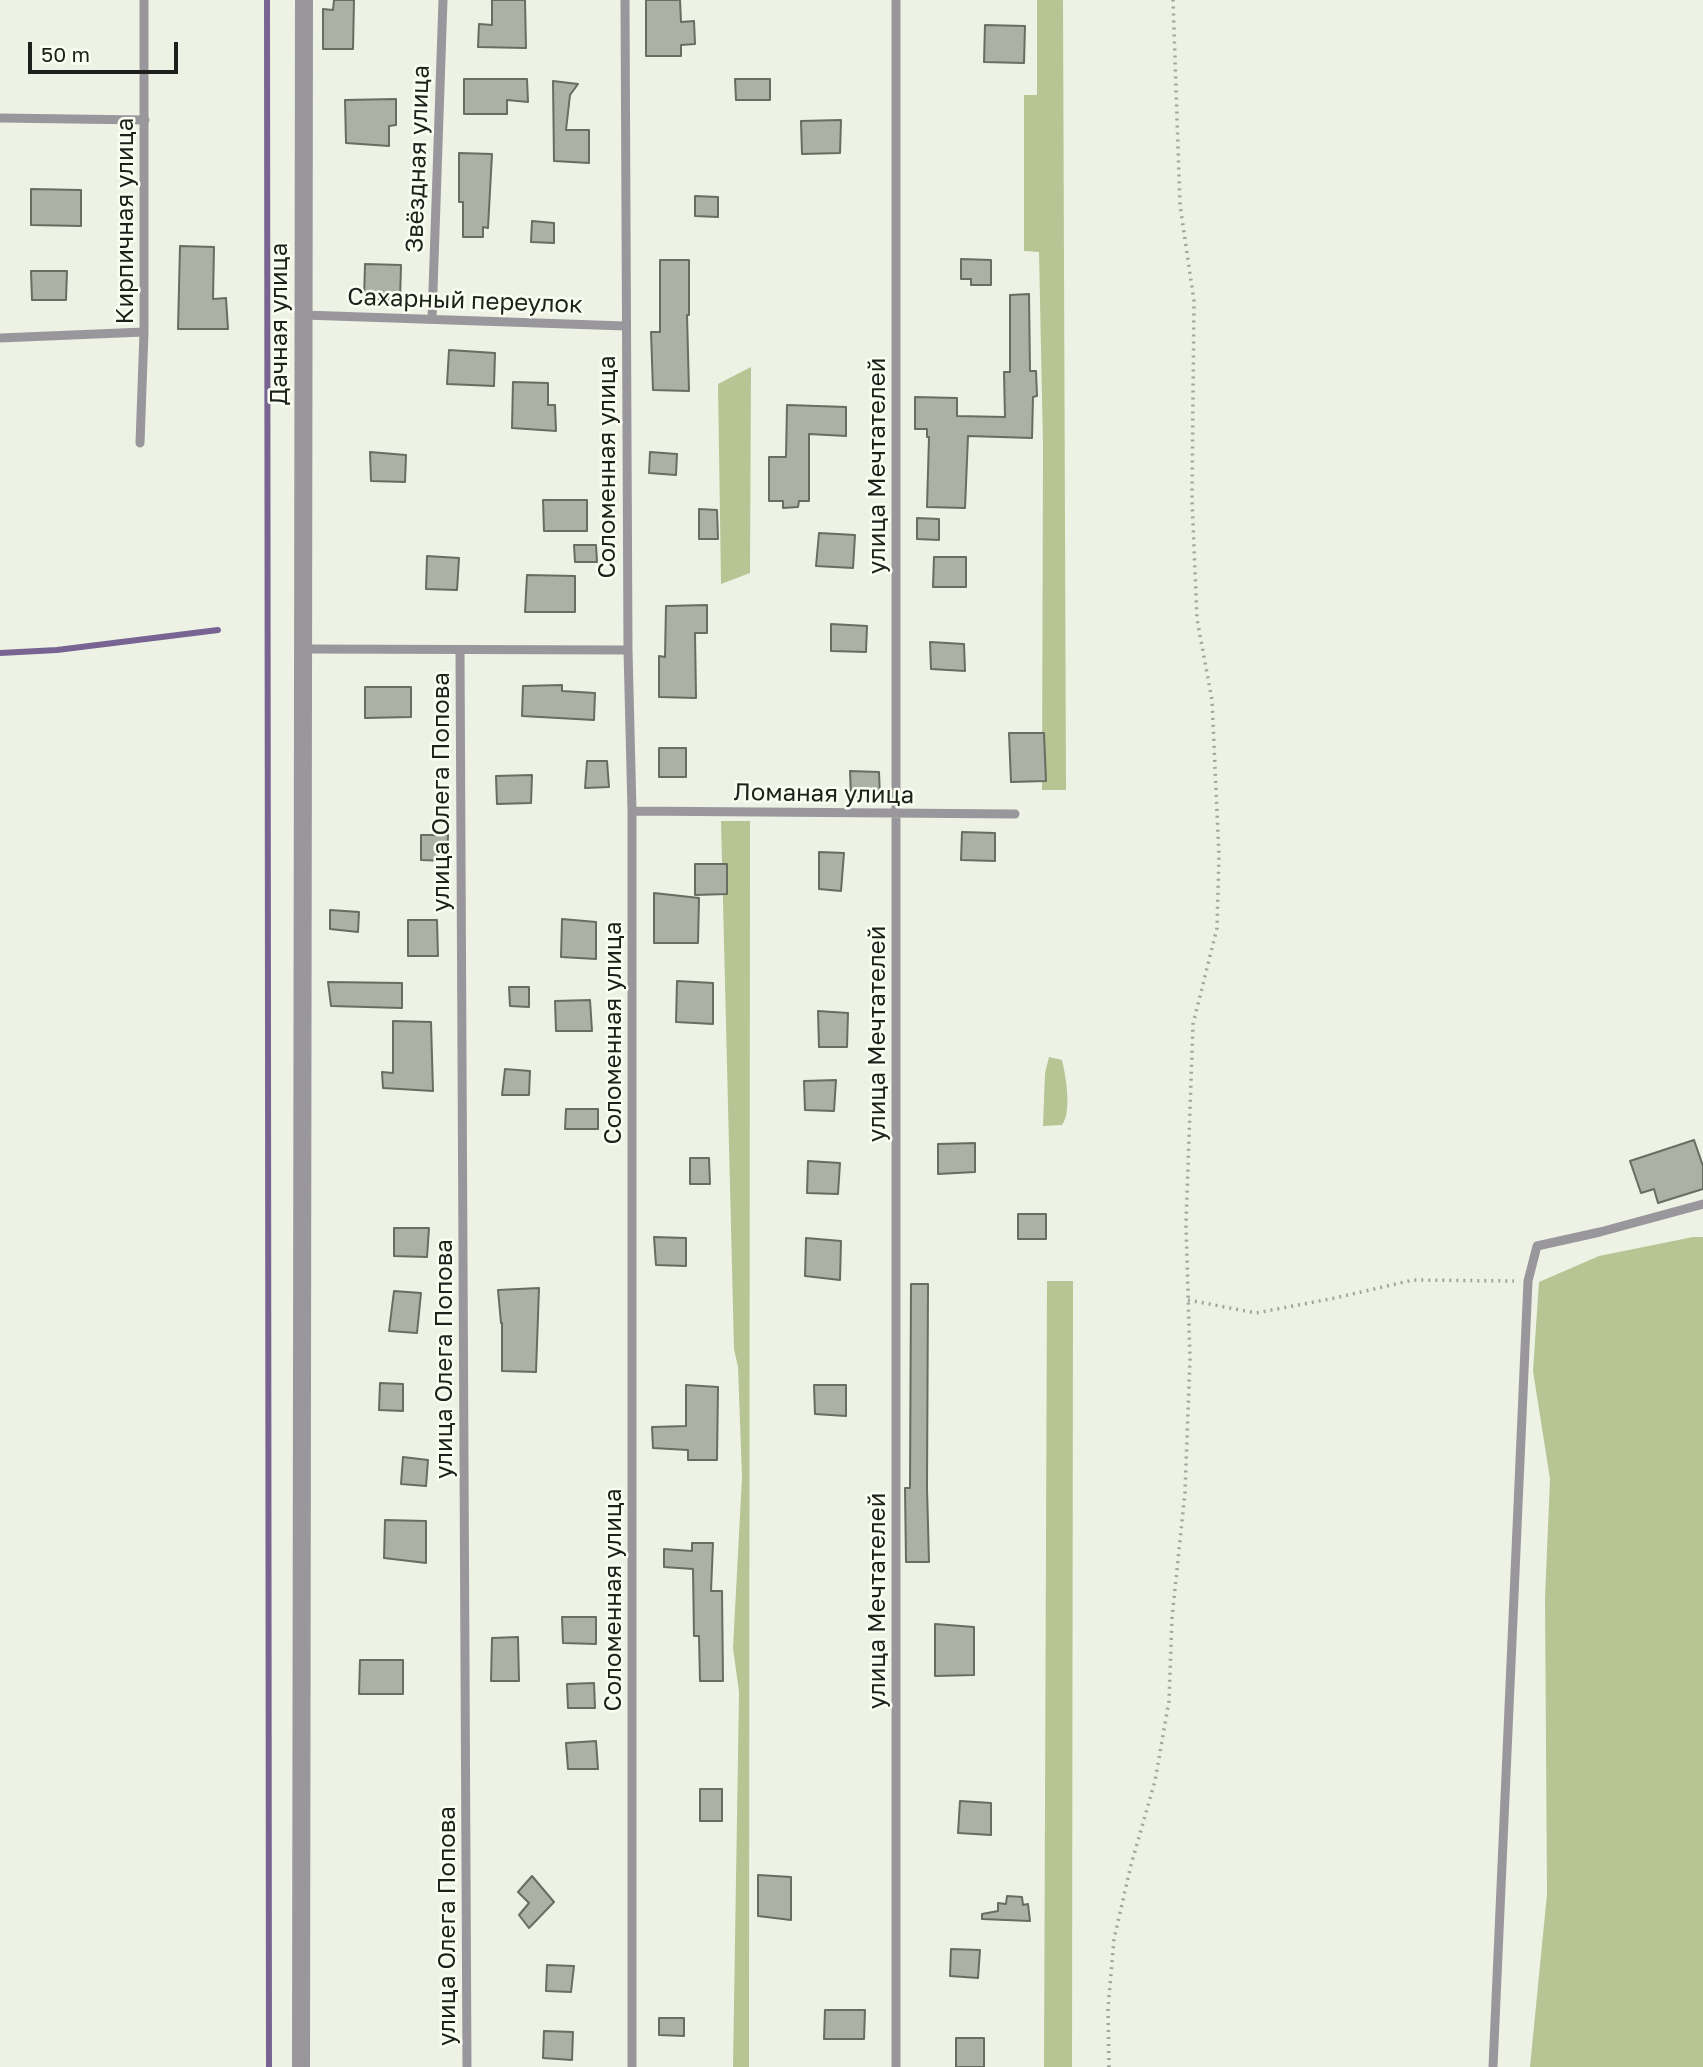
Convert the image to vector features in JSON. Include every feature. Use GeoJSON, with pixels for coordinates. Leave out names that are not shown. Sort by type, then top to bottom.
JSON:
{"type":"FeatureCollection","features":[{"type":"Feature","properties":{"kind":"street","name":"Дачная улица"},"geometry":{"type":"LineString","coordinates":[[301,2067],[304,0]]}},
{"type":"Feature","properties":{"kind":"lane","name":"Кирпичная улица"},"geometry":{"type":"LineString","coordinates":[[140,443],[144,332],[144,0]]}},
{"type":"Feature","properties":{"kind":"lane","name":"Звёздная улица"},"geometry":{"type":"LineString","coordinates":[[432,319],[443,0]]}},
{"type":"Feature","properties":{"kind":"lane","name":"Соломенная улица"},"geometry":{"type":"LineString","coordinates":[[625,0],[625,326],[632,811],[632,2067]]}},
{"type":"Feature","properties":{"kind":"lane","name":"улица Мечтателей"},"geometry":{"type":"LineString","coordinates":[[896,0],[896,2067]]}},
{"type":"Feature","properties":{"kind":"lane"},"geometry":{"type":"LineString","coordinates":[[0,118],[145,120]]}},
{"type":"Feature","properties":{"kind":"lane","name":"Сахарный переулок"},"geometry":{"type":"LineString","coordinates":[[304,315],[625,326]]}},
{"type":"Feature","properties":{"kind":"lane"},"geometry":{"type":"LineString","coordinates":[[0,338],[144,332]]}},
{"type":"Feature","properties":{"kind":"lane"},"geometry":{"type":"LineString","coordinates":[[304,649],[628,650]]}},
{"type":"Feature","properties":{"kind":"lane","name":"улица Олега Попова"},"geometry":{"type":"LineString","coordinates":[[460,650],[467,2067]]}},
{"type":"Feature","properties":{"kind":"lane","name":"Ломаная улица"},"geometry":{"type":"LineString","coordinates":[[632,811],[1015,814]]}},
{"type":"Feature","properties":{"kind":"lane"},"geometry":{"type":"LineString","coordinates":[[1493,2067],[1528,1281],[1537,1246],[1703,1204]]}},
{"type":"Feature","properties":{"kind":"path"},"geometry":{"type":"LineString","coordinates":[[1109,2067],[1108,2008],[1114,1939],[1130,1865],[1155,1781],[1169,1700],[1172,1618],[1185,1492],[1190,1359],[1186,1224],[1193,1024],[1217,928],[1219,856],[1212,699],[1197,619],[1192,499],[1194,301],[1180,205],[1173,0]]}},
{"type":"Feature","properties":{"kind":"path"},"geometry":{"type":"LineString","coordinates":[[1188,1300],[1256,1313],[1413,1280],[1528,1281]]}},
{"type":"Feature","properties":{"kind":"green space"},"geometry":{"type":"Polygon","coordinates":[[[1037,0],[1063,0],[1066,790],[1042,790],[1043,446],[1039,252],[1024,251],[1024,95],[1037,95],[1037,0]]]}},
{"type":"Feature","properties":{"kind":"green space"},"geometry":{"type":"Polygon","coordinates":[[[751,367],[750,573],[721,584],[718,384],[751,367]]]}},
{"type":"Feature","properties":{"kind":"green space"},"geometry":{"type":"Polygon","coordinates":[[[721,821],[750,821],[749,2067],[733,2067],[739,1692],[733,1648],[742,1477],[738,1367],[734,1349],[721,821]]]}},
{"type":"Feature","properties":{"kind":"green space"},"geometry":{"type":"Polygon","coordinates":[[[1049,1057],[1062,1060],[1067,1112],[1062,1125],[1043,1126],[1045,1073],[1049,1057]]]}},
{"type":"Feature","properties":{"kind":"green space"},"geometry":{"type":"Polygon","coordinates":[[[1703,1237],[1703,2067],[1530,2067],[1547,1894],[1545,1598],[1550,1479],[1533,1371],[1539,1282],[1599,1256],[1703,1237]]]}},
{"type":"Feature","properties":{"kind":"green space"},"geometry":{"type":"Polygon","coordinates":[[[1047,1281],[1073,1281],[1072,2067],[1044,2067],[1047,1281]]]}},
{"type":"Feature","properties":{"kind":"building"},"geometry":{"type":"Polygon","coordinates":[[[334,0],[354,0],[353,49],[323,49],[323,9],[333,10],[334,0]]]}},
{"type":"Feature","properties":{"kind":"building"},"geometry":{"type":"Polygon","coordinates":[[[492,0],[525,0],[526,48],[478,47],[479,24],[492,25],[492,0]]]}},
{"type":"Feature","properties":{"kind":"building"},"geometry":{"type":"Polygon","coordinates":[[[646,0],[680,0],[681,22],[694,21],[695,44],[681,45],[681,56],[646,56],[646,0]]]}},
{"type":"Feature","properties":{"kind":"building"},"geometry":{"type":"Polygon","coordinates":[[[985,25],[1025,26],[1024,63],[984,62],[985,25]]]}},
{"type":"Feature","properties":{"kind":"building"},"geometry":{"type":"Polygon","coordinates":[[[464,79],[527,79],[528,102],[507,100],[507,114],[464,114],[464,79]]]}},
{"type":"Feature","properties":{"kind":"building"},"geometry":{"type":"Polygon","coordinates":[[[735,79],[770,79],[770,100],[736,100],[735,79]]]}},
{"type":"Feature","properties":{"kind":"building"},"geometry":{"type":"Polygon","coordinates":[[[553,81],[578,84],[570,95],[566,130],[589,130],[589,163],[554,161],[553,81]]]}},
{"type":"Feature","properties":{"kind":"building"},"geometry":{"type":"Polygon","coordinates":[[[396,99],[396,125],[389,126],[389,146],[346,143],[345,100],[396,99]]]}},
{"type":"Feature","properties":{"kind":"building"},"geometry":{"type":"Polygon","coordinates":[[[841,120],[840,153],[802,154],[801,121],[841,120]]]}},
{"type":"Feature","properties":{"kind":"building"},"geometry":{"type":"Polygon","coordinates":[[[459,153],[492,154],[488,228],[483,227],[483,237],[463,237],[463,202],[459,202],[459,153]]]}},
{"type":"Feature","properties":{"kind":"building"},"geometry":{"type":"Polygon","coordinates":[[[31,189],[81,190],[81,226],[31,225],[31,189]]]}},
{"type":"Feature","properties":{"kind":"building"},"geometry":{"type":"Polygon","coordinates":[[[695,196],[718,197],[718,217],[695,216],[695,196]]]}},
{"type":"Feature","properties":{"kind":"building"},"geometry":{"type":"Polygon","coordinates":[[[532,221],[554,223],[554,243],[531,242],[532,221]]]}},
{"type":"Feature","properties":{"kind":"building"},"geometry":{"type":"Polygon","coordinates":[[[180,246],[214,247],[213,299],[226,298],[228,329],[178,329],[180,246]]]}},
{"type":"Feature","properties":{"kind":"building"},"geometry":{"type":"Polygon","coordinates":[[[961,259],[991,260],[991,285],[971,285],[971,279],[961,279],[961,259]]]}},
{"type":"Feature","properties":{"kind":"building"},"geometry":{"type":"Polygon","coordinates":[[[660,260],[689,260],[689,391],[653,390],[651,332],[660,332],[660,260]]]}},
{"type":"Feature","properties":{"kind":"building"},"geometry":{"type":"Polygon","coordinates":[[[365,264],[401,265],[400,301],[364,300],[365,264]]]}},
{"type":"Feature","properties":{"kind":"building"},"geometry":{"type":"Polygon","coordinates":[[[31,271],[67,271],[66,300],[32,300],[31,271]]]}},
{"type":"Feature","properties":{"kind":"building"},"geometry":{"type":"Polygon","coordinates":[[[1029,294],[1030,371],[1036,371],[1037,396],[1033,397],[1032,438],[968,436],[965,508],[927,507],[929,437],[927,429],[915,429],[915,397],[957,398],[957,416],[1005,417],[1004,372],[1010,372],[1010,295],[1029,294]]]}},
{"type":"Feature","properties":{"kind":"building"},"geometry":{"type":"Polygon","coordinates":[[[449,350],[495,353],[494,386],[447,384],[449,350]]]}},
{"type":"Feature","properties":{"kind":"building"},"geometry":{"type":"Polygon","coordinates":[[[513,382],[548,383],[548,405],[555,405],[556,431],[512,428],[513,382]]]}},
{"type":"Feature","properties":{"kind":"building"},"geometry":{"type":"Polygon","coordinates":[[[787,405],[846,407],[846,436],[809,434],[809,501],[799,501],[798,507],[783,508],[783,501],[769,501],[769,457],[786,457],[787,405]]]}},
{"type":"Feature","properties":{"kind":"building"},"geometry":{"type":"Polygon","coordinates":[[[370,452],[406,455],[405,482],[371,481],[370,452]]]}},
{"type":"Feature","properties":{"kind":"building"},"geometry":{"type":"Polygon","coordinates":[[[650,452],[677,454],[676,475],[649,473],[650,452]]]}},
{"type":"Feature","properties":{"kind":"building"},"geometry":{"type":"Polygon","coordinates":[[[543,500],[587,500],[587,531],[544,531],[543,500]]]}},
{"type":"Feature","properties":{"kind":"building"},"geometry":{"type":"Polygon","coordinates":[[[699,509],[717,510],[718,539],[699,539],[699,509]]]}},
{"type":"Feature","properties":{"kind":"building"},"geometry":{"type":"Polygon","coordinates":[[[917,518],[939,519],[939,540],[917,539],[917,518]]]}},
{"type":"Feature","properties":{"kind":"building"},"geometry":{"type":"Polygon","coordinates":[[[819,533],[855,535],[853,568],[816,566],[819,533]]]}},
{"type":"Feature","properties":{"kind":"building"},"geometry":{"type":"Polygon","coordinates":[[[574,545],[596,545],[597,562],[575,562],[574,545]]]}},
{"type":"Feature","properties":{"kind":"building"},"geometry":{"type":"Polygon","coordinates":[[[427,556],[459,558],[457,590],[426,589],[427,556]]]}},
{"type":"Feature","properties":{"kind":"building"},"geometry":{"type":"Polygon","coordinates":[[[934,557],[966,557],[966,587],[933,587],[934,557]]]}},
{"type":"Feature","properties":{"kind":"building"},"geometry":{"type":"Polygon","coordinates":[[[527,575],[575,576],[575,612],[525,612],[527,575]]]}},
{"type":"Feature","properties":{"kind":"building"},"geometry":{"type":"Polygon","coordinates":[[[707,605],[707,633],[695,633],[696,698],[659,697],[659,656],[665,657],[666,606],[707,605]]]}},
{"type":"Feature","properties":{"kind":"building"},"geometry":{"type":"Polygon","coordinates":[[[831,624],[867,626],[866,652],[831,651],[831,624]]]}},
{"type":"Feature","properties":{"kind":"building"},"geometry":{"type":"Polygon","coordinates":[[[930,642],[964,644],[965,671],[931,669],[930,642]]]}},
{"type":"Feature","properties":{"kind":"building"},"geometry":{"type":"Polygon","coordinates":[[[562,685],[562,691],[595,693],[594,720],[522,716],[523,686],[562,685]]]}},
{"type":"Feature","properties":{"kind":"building"},"geometry":{"type":"Polygon","coordinates":[[[365,687],[411,687],[411,717],[365,718],[365,687]]]}},
{"type":"Feature","properties":{"kind":"building"},"geometry":{"type":"Polygon","coordinates":[[[1009,733],[1044,733],[1046,781],[1011,782],[1009,733]]]}},
{"type":"Feature","properties":{"kind":"building"},"geometry":{"type":"Polygon","coordinates":[[[659,748],[686,748],[686,777],[659,777],[659,748]]]}},
{"type":"Feature","properties":{"kind":"building"},"geometry":{"type":"Polygon","coordinates":[[[587,761],[607,761],[609,787],[585,788],[587,761]]]}},
{"type":"Feature","properties":{"kind":"building"},"geometry":{"type":"Polygon","coordinates":[[[850,771],[879,772],[880,797],[851,797],[850,771]]]}},
{"type":"Feature","properties":{"kind":"building"},"geometry":{"type":"Polygon","coordinates":[[[532,775],[531,803],[497,804],[496,776],[532,775]]]}},
{"type":"Feature","properties":{"kind":"building"},"geometry":{"type":"Polygon","coordinates":[[[962,832],[995,833],[995,861],[961,860],[962,832]]]}},
{"type":"Feature","properties":{"kind":"building"},"geometry":{"type":"Polygon","coordinates":[[[421,835],[448,835],[447,861],[421,860],[421,835]]]}},
{"type":"Feature","properties":{"kind":"building"},"geometry":{"type":"Polygon","coordinates":[[[819,852],[844,853],[841,891],[819,889],[819,852]]]}},
{"type":"Feature","properties":{"kind":"building"},"geometry":{"type":"Polygon","coordinates":[[[695,864],[727,864],[727,894],[695,895],[695,864]]]}},
{"type":"Feature","properties":{"kind":"building"},"geometry":{"type":"Polygon","coordinates":[[[654,893],[699,898],[698,943],[654,943],[654,893]]]}},
{"type":"Feature","properties":{"kind":"building"},"geometry":{"type":"Polygon","coordinates":[[[330,910],[359,912],[358,932],[330,929],[330,910]]]}},
{"type":"Feature","properties":{"kind":"building"},"geometry":{"type":"Polygon","coordinates":[[[562,919],[596,922],[596,959],[561,957],[562,919]]]}},
{"type":"Feature","properties":{"kind":"building"},"geometry":{"type":"Polygon","coordinates":[[[408,920],[437,920],[438,956],[408,956],[408,920]]]}},
{"type":"Feature","properties":{"kind":"building"},"geometry":{"type":"Polygon","coordinates":[[[677,981],[713,983],[713,1024],[676,1022],[677,981]]]}},
{"type":"Feature","properties":{"kind":"building"},"geometry":{"type":"Polygon","coordinates":[[[328,982],[402,983],[402,1008],[331,1006],[328,982]]]}},
{"type":"Feature","properties":{"kind":"building"},"geometry":{"type":"Polygon","coordinates":[[[509,987],[529,987],[529,1007],[510,1006],[509,987]]]}},
{"type":"Feature","properties":{"kind":"building"},"geometry":{"type":"Polygon","coordinates":[[[590,1000],[592,1031],[556,1031],[555,1001],[590,1000]]]}},
{"type":"Feature","properties":{"kind":"building"},"geometry":{"type":"Polygon","coordinates":[[[818,1011],[848,1013],[847,1047],[819,1047],[818,1011]]]}},
{"type":"Feature","properties":{"kind":"building"},"geometry":{"type":"Polygon","coordinates":[[[393,1021],[431,1022],[433,1091],[383,1088],[382,1072],[393,1073],[393,1021]]]}},
{"type":"Feature","properties":{"kind":"building"},"geometry":{"type":"Polygon","coordinates":[[[505,1069],[530,1071],[529,1095],[502,1095],[505,1069]]]}},
{"type":"Feature","properties":{"kind":"building"},"geometry":{"type":"Polygon","coordinates":[[[836,1080],[834,1111],[805,1110],[804,1081],[836,1080]]]}},
{"type":"Feature","properties":{"kind":"building"},"geometry":{"type":"Polygon","coordinates":[[[566,1109],[598,1109],[598,1129],[565,1129],[566,1109]]]}},
{"type":"Feature","properties":{"kind":"building"},"geometry":{"type":"Polygon","coordinates":[[[1694,1140],[1703,1166],[1703,1189],[1658,1203],[1654,1189],[1641,1193],[1630,1161],[1694,1140]]]}},
{"type":"Feature","properties":{"kind":"building"},"geometry":{"type":"Polygon","coordinates":[[[975,1143],[975,1172],[938,1174],[938,1144],[975,1143]]]}},
{"type":"Feature","properties":{"kind":"building"},"geometry":{"type":"Polygon","coordinates":[[[690,1158],[709,1158],[710,1184],[690,1184],[690,1158]]]}},
{"type":"Feature","properties":{"kind":"building"},"geometry":{"type":"Polygon","coordinates":[[[808,1161],[840,1163],[838,1194],[807,1193],[808,1161]]]}},
{"type":"Feature","properties":{"kind":"building"},"geometry":{"type":"Polygon","coordinates":[[[1018,1214],[1046,1214],[1046,1239],[1018,1239],[1018,1214]]]}},
{"type":"Feature","properties":{"kind":"building"},"geometry":{"type":"Polygon","coordinates":[[[394,1228],[429,1228],[427,1257],[394,1256],[394,1228]]]}},
{"type":"Feature","properties":{"kind":"building"},"geometry":{"type":"Polygon","coordinates":[[[654,1237],[686,1238],[686,1266],[656,1265],[654,1237]]]}},
{"type":"Feature","properties":{"kind":"building"},"geometry":{"type":"Polygon","coordinates":[[[806,1238],[841,1241],[840,1280],[805,1276],[806,1238]]]}},
{"type":"Feature","properties":{"kind":"building"},"geometry":{"type":"Polygon","coordinates":[[[911,1284],[928,1284],[929,1562],[906,1562],[905,1488],[910,1488],[911,1284]]]}},
{"type":"Feature","properties":{"kind":"building"},"geometry":{"type":"Polygon","coordinates":[[[539,1288],[536,1372],[502,1371],[502,1323],[498,1290],[539,1288]]]}},
{"type":"Feature","properties":{"kind":"building"},"geometry":{"type":"Polygon","coordinates":[[[394,1291],[421,1293],[417,1333],[389,1331],[394,1291]]]}},
{"type":"Feature","properties":{"kind":"building"},"geometry":{"type":"Polygon","coordinates":[[[380,1383],[403,1384],[403,1411],[379,1410],[380,1383]]]}},
{"type":"Feature","properties":{"kind":"building"},"geometry":{"type":"Polygon","coordinates":[[[686,1385],[718,1387],[717,1460],[688,1460],[688,1450],[653,1448],[652,1427],[686,1426],[686,1385]]]}},
{"type":"Feature","properties":{"kind":"building"},"geometry":{"type":"Polygon","coordinates":[[[814,1385],[846,1385],[846,1416],[815,1414],[814,1385]]]}},
{"type":"Feature","properties":{"kind":"building"},"geometry":{"type":"Polygon","coordinates":[[[403,1457],[428,1460],[426,1486],[401,1484],[403,1457]]]}},
{"type":"Feature","properties":{"kind":"building"},"geometry":{"type":"Polygon","coordinates":[[[385,1520],[426,1521],[426,1563],[384,1558],[385,1520]]]}},
{"type":"Feature","properties":{"kind":"building"},"geometry":{"type":"Polygon","coordinates":[[[692,1543],[713,1543],[711,1591],[722,1591],[723,1681],[700,1681],[699,1636],[694,1636],[693,1569],[664,1567],[664,1549],[692,1551],[692,1543]]]}},
{"type":"Feature","properties":{"kind":"building"},"geometry":{"type":"Polygon","coordinates":[[[562,1617],[596,1617],[596,1644],[563,1643],[562,1617]]]}},
{"type":"Feature","properties":{"kind":"building"},"geometry":{"type":"Polygon","coordinates":[[[935,1624],[974,1627],[974,1675],[935,1676],[935,1624]]]}},
{"type":"Feature","properties":{"kind":"building"},"geometry":{"type":"Polygon","coordinates":[[[518,1637],[519,1681],[491,1681],[492,1638],[518,1637]]]}},
{"type":"Feature","properties":{"kind":"building"},"geometry":{"type":"Polygon","coordinates":[[[360,1660],[403,1660],[403,1694],[359,1694],[360,1660]]]}},
{"type":"Feature","properties":{"kind":"building"},"geometry":{"type":"Polygon","coordinates":[[[594,1683],[595,1708],[568,1708],[567,1684],[594,1683]]]}},
{"type":"Feature","properties":{"kind":"building"},"geometry":{"type":"Polygon","coordinates":[[[596,1741],[598,1769],[568,1769],[566,1743],[596,1741]]]}},
{"type":"Feature","properties":{"kind":"building"},"geometry":{"type":"Polygon","coordinates":[[[700,1789],[722,1789],[722,1821],[700,1821],[700,1789]]]}},
{"type":"Feature","properties":{"kind":"building"},"geometry":{"type":"Polygon","coordinates":[[[960,1801],[991,1803],[991,1835],[958,1833],[960,1801]]]}},
{"type":"Feature","properties":{"kind":"building"},"geometry":{"type":"Polygon","coordinates":[[[758,1875],[791,1877],[791,1920],[758,1916],[758,1875]]]}},
{"type":"Feature","properties":{"kind":"building"},"geometry":{"type":"Polygon","coordinates":[[[532,1876],[554,1902],[529,1928],[519,1915],[529,1903],[518,1892],[532,1876]]]}},
{"type":"Feature","properties":{"kind":"building"},"geometry":{"type":"Polygon","coordinates":[[[1007,1896],[1022,1897],[1023,1905],[1028,1904],[1030,1921],[982,1919],[982,1914],[998,1911],[998,1903],[1006,1904],[1007,1896]]]}},
{"type":"Feature","properties":{"kind":"building"},"geometry":{"type":"Polygon","coordinates":[[[951,1949],[980,1950],[978,1978],[950,1976],[951,1949]]]}},
{"type":"Feature","properties":{"kind":"building"},"geometry":{"type":"Polygon","coordinates":[[[547,1965],[574,1966],[571,1992],[546,1991],[547,1965]]]}},
{"type":"Feature","properties":{"kind":"building"},"geometry":{"type":"Polygon","coordinates":[[[825,2010],[865,2010],[864,2039],[824,2039],[825,2010]]]}},
{"type":"Feature","properties":{"kind":"building"},"geometry":{"type":"Polygon","coordinates":[[[659,2018],[684,2018],[684,2036],[659,2035],[659,2018]]]}},
{"type":"Feature","properties":{"kind":"building"},"geometry":{"type":"Polygon","coordinates":[[[544,2031],[573,2032],[572,2060],[543,2058],[544,2031]]]}},
{"type":"Feature","properties":{"kind":"building"},"geometry":{"type":"Polygon","coordinates":[[[956,2038],[984,2038],[984,2067],[956,2067],[956,2038]]]}},
{"type":"Feature","properties":{"kind":"waterway"},"geometry":{"type":"LineString","coordinates":[[267,0],[269,2067]]}},
{"type":"Feature","properties":{"kind":"waterway"},"geometry":{"type":"LineString","coordinates":[[0,653],[57,650],[218,630]]}}]}
